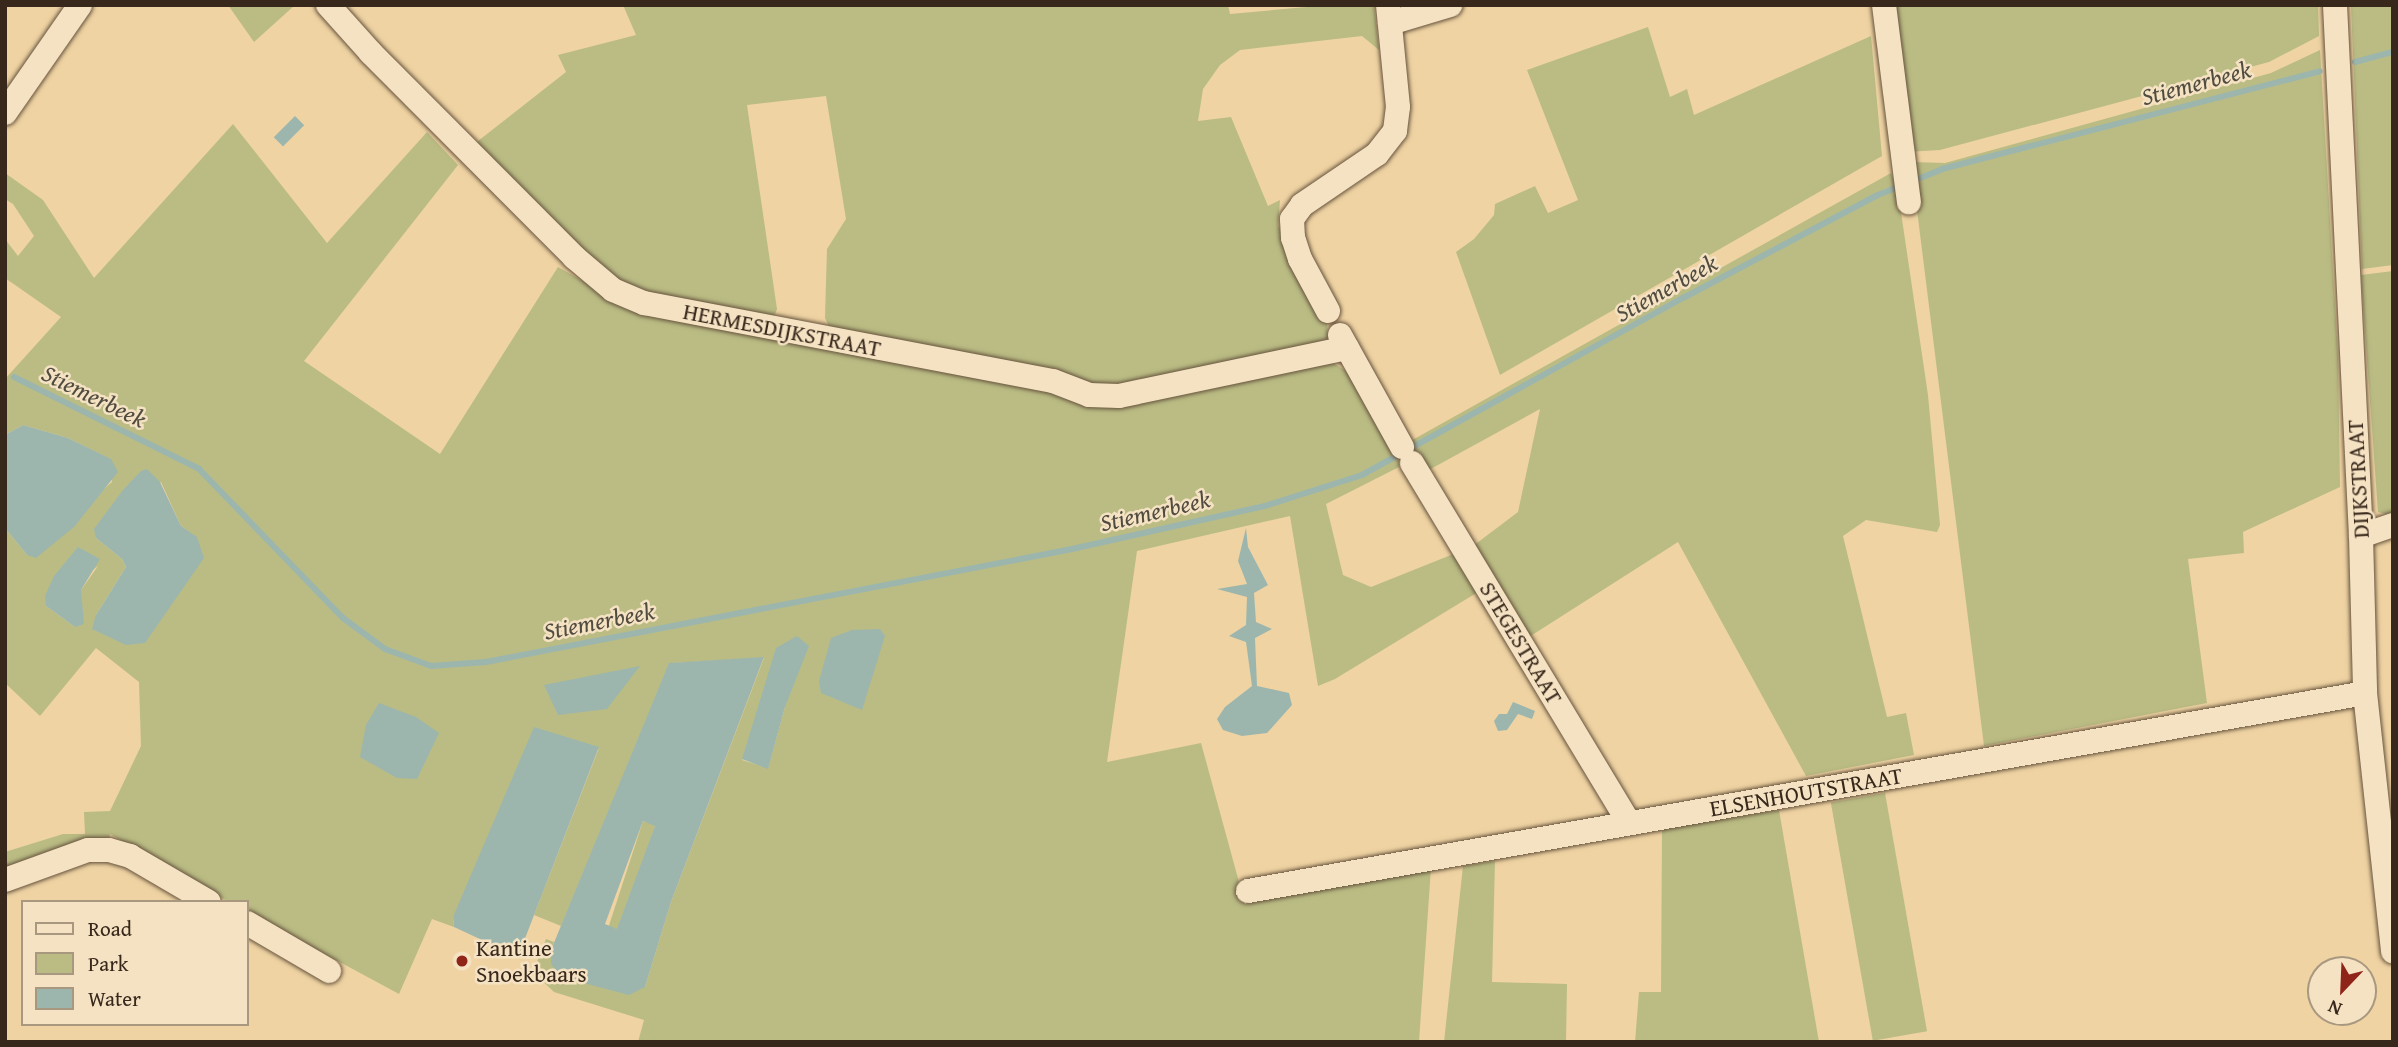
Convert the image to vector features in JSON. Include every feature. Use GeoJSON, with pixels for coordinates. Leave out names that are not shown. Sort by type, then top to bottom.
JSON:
{"type":"FeatureCollection","features":[{"type":"Feature","properties":{"kind":"street"},"geometry":{"type":"LineString","coordinates":[[5,113],[80,5]]}},
{"type":"Feature","properties":{"kind":"street","name":"HERMESDIJKSTRAAT"},"geometry":{"type":"LineString","coordinates":[[328,5],[370,53],[574,257],[613,290],[644,303],[1054,381],[1089,395],[1119,396],[1343,341]]}},
{"type":"Feature","properties":{"kind":"street"},"geometry":{"type":"LineString","coordinates":[[1328,311],[1300,259],[1293,238],[1292,219],[1302,205],[1377,154],[1395,131],[1398,107],[1389,14],[1450,5]]}},
{"type":"Feature","properties":{"kind":"street"},"geometry":{"type":"LineString","coordinates":[[1884,5],[1908,200]]}},
{"type":"Feature","properties":{"kind":"street","name":"DIJKSTRAAT"},"geometry":{"type":"LineString","coordinates":[[2335,5],[2361,537],[2365,693],[2393,951]]}},
{"type":"Feature","properties":{"kind":"street","name":"STEGESTRAAT"},"geometry":{"type":"LineString","coordinates":[[1343,341],[1407,455],[1629,823]]}},
{"type":"Feature","properties":{"kind":"street"},"geometry":{"type":"LineString","coordinates":[[2361,537],[2393,525]]}},
{"type":"Feature","properties":{"kind":"street","name":"ELSENHOUTSTRAAT"},"geometry":{"type":"LineString","coordinates":[[1248,891],[2365,693]]}},
{"type":"Feature","properties":{"kind":"street"},"geometry":{"type":"LineString","coordinates":[[5,880],[88,850],[108,850],[130,856],[206,900]]}},
{"type":"Feature","properties":{"kind":"street"},"geometry":{"type":"LineString","coordinates":[[248,924],[329,971]]}},
{"type":"Feature","properties":{"kind":"green space"},"geometry":{"type":"Polygon","coordinates":[[[228,5],[295,5],[254,42],[228,5]]]}},
{"type":"Feature","properties":{"kind":"green space"},"geometry":{"type":"Polygon","coordinates":[[[623,5],[1228,5],[1230,14],[1329,5],[1374,5],[1379,50],[1362,36],[1240,50],[1220,65],[1203,89],[1198,121],[1231,117],[1268,206],[1280,200],[1278,225],[1318,311],[1327,323],[1328,337],[1318,346],[1120,391],[832,333],[825,318],[827,249],[846,219],[826,96],[747,105],[777,309],[772,322],[628,291],[476,150],[478,141],[566,72],[558,55],[636,35],[623,5]]]}},
{"type":"Feature","properties":{"kind":"green space"},"geometry":{"type":"Polygon","coordinates":[[[1893,5],[2318,5],[2319,36],[2269,62],[1940,150],[1906,152],[1893,5]]]}},
{"type":"Feature","properties":{"kind":"green space"},"geometry":{"type":"Polygon","coordinates":[[[2351,5],[2393,5],[2393,265],[2362,269],[2351,5]]]}},
{"type":"Feature","properties":{"kind":"green space"},"geometry":{"type":"Polygon","coordinates":[[[1648,27],[1670,97],[1687,89],[1694,115],[1871,36],[1882,156],[1500,375],[1456,252],[1474,239],[1494,215],[1495,204],[1535,186],[1548,213],[1578,200],[1527,70],[1648,27]]]}},
{"type":"Feature","properties":{"kind":"green space"},"geometry":{"type":"Polygon","coordinates":[[[2320,50],[2338,356],[2340,487],[2243,532],[2244,553],[2188,559],[2207,703],[1984,746],[1911,162],[1945,163],[2271,73],[2320,50]]]}},
{"type":"Feature","properties":{"kind":"green space"},"geometry":{"type":"Polygon","coordinates":[[[233,124],[327,243],[427,132],[458,165],[304,361],[440,454],[558,267],[618,301],[1039,385],[1102,408],[1333,363],[1354,376],[1401,466],[1326,504],[1343,575],[1371,587],[1456,553],[1478,592],[1335,679],[1318,686],[1290,516],[1137,551],[1107,762],[1201,743],[1245,904],[1431,868],[1419,1042],[638,1042],[644,1020],[554,992],[533,972],[546,939],[554,942],[551,950],[645,987],[671,902],[764,658],[673,663],[561,926],[534,915],[599,748],[453,917],[454,927],[432,919],[399,994],[248,913],[248,900],[226,900],[110,834],[109,839],[5,872],[5,852],[63,834],[85,834],[84,812],[110,811],[141,746],[139,682],[96,648],[40,716],[5,683],[5,528],[27,555],[112,482],[110,459],[68,438],[23,425],[5,435],[5,379],[61,317],[5,278],[5,239],[18,256],[34,236],[13,204],[5,199],[5,173],[43,200],[94,278],[233,124]],[[161,482],[96,538],[122,559],[126,567],[96,615],[197,538],[181,526],[161,482]],[[98,566],[46,606],[75,627],[81,590],[98,566]],[[785,707],[742,760],[768,768],[785,707]]]}},
{"type":"Feature","properties":{"kind":"green space"},"geometry":{"type":"Polygon","coordinates":[[[1891,173],[1898,192],[1928,395],[1940,525],[1937,532],[1866,520],[1843,536],[1887,717],[1906,713],[1914,755],[1806,776],[1678,542],[1529,637],[1473,546],[1518,512],[1540,409],[1427,471],[1407,443],[1891,173]]]}},
{"type":"Feature","properties":{"kind":"green space"},"geometry":{"type":"Polygon","coordinates":[[[2393,271],[2393,514],[2390,515],[2378,512],[2361,275],[2393,271]]]}},
{"type":"Feature","properties":{"kind":"green space"},"geometry":{"type":"Polygon","coordinates":[[[1885,793],[1927,1031],[1873,1041],[1831,803],[1885,793]]]}},
{"type":"Feature","properties":{"kind":"green space"},"geometry":{"type":"Polygon","coordinates":[[[1779,810],[1819,1042],[1635,1042],[1639,992],[1661,992],[1662,829],[1779,810]]]}},
{"type":"Feature","properties":{"kind":"green space"},"geometry":{"type":"Polygon","coordinates":[[[643,821],[655,825],[621,931],[609,927],[643,821]]]}},
{"type":"Feature","properties":{"kind":"green space"},"geometry":{"type":"Polygon","coordinates":[[[1495,861],[1492,982],[1567,984],[1566,1042],[1444,1042],[1463,866],[1495,861]]]}},
{"type":"Feature","properties":{"kind":"water"},"geometry":{"type":"Polygon","coordinates":[[[295,116],[304,125],[283,146],[274,137],[295,116]]]}},
{"type":"Feature","properties":{"kind":"water"},"geometry":{"type":"Polygon","coordinates":[[[23,425],[68,438],[111,459],[118,472],[74,527],[36,558],[27,555],[5,528],[5,435],[23,425]]]}},
{"type":"Feature","properties":{"kind":"water"},"geometry":{"type":"Polygon","coordinates":[[[147,469],[160,482],[181,526],[197,537],[204,558],[145,643],[126,645],[92,629],[96,615],[126,567],[122,559],[96,538],[94,529],[123,490],[141,471],[147,469]]]}},
{"type":"Feature","properties":{"kind":"water"},"geometry":{"type":"Polygon","coordinates":[[[1246,528],[1248,547],[1268,585],[1254,593],[1256,622],[1272,629],[1255,638],[1257,686],[1289,693],[1292,705],[1267,733],[1242,736],[1223,730],[1217,719],[1225,707],[1252,686],[1246,642],[1229,636],[1246,625],[1247,597],[1217,589],[1247,584],[1238,561],[1246,528]]]}},
{"type":"Feature","properties":{"kind":"water"},"geometry":{"type":"Polygon","coordinates":[[[78,547],[100,559],[81,590],[84,624],[75,627],[46,606],[45,596],[54,576],[78,547]]]}},
{"type":"Feature","properties":{"kind":"water"},"geometry":{"type":"Polygon","coordinates":[[[880,629],[885,636],[862,710],[821,693],[819,681],[831,638],[852,630],[880,629]]]}},
{"type":"Feature","properties":{"kind":"water"},"geometry":{"type":"Polygon","coordinates":[[[797,636],[809,646],[785,707],[768,769],[742,759],[776,648],[797,636]]]}},
{"type":"Feature","properties":{"kind":"water"},"geometry":{"type":"Polygon","coordinates":[[[764,657],[671,902],[645,987],[629,995],[561,977],[551,964],[551,950],[669,663],[764,657]],[[643,821],[605,924],[617,929],[655,826],[643,821]]]}},
{"type":"Feature","properties":{"kind":"water"},"geometry":{"type":"Polygon","coordinates":[[[640,666],[607,709],[558,715],[544,685],[640,666]]]}},
{"type":"Feature","properties":{"kind":"water"},"geometry":{"type":"Polygon","coordinates":[[[1513,702],[1535,711],[1532,719],[1518,714],[1507,730],[1498,731],[1494,721],[1499,714],[1507,714],[1513,702]]]}},
{"type":"Feature","properties":{"kind":"water"},"geometry":{"type":"Polygon","coordinates":[[[379,703],[416,717],[439,733],[417,779],[397,778],[360,757],[366,725],[379,703]]]}},
{"type":"Feature","properties":{"kind":"water"},"geometry":{"type":"Polygon","coordinates":[[[534,727],[599,747],[519,954],[510,953],[454,927],[453,917],[534,727]]]}},
{"type":"Feature","properties":{"kind":"waterway","name":"Stiemerbeek"},"geometry":{"type":"LineString","coordinates":[[2355,62],[2393,52]]}},
{"type":"Feature","properties":{"kind":"waterway","name":"Stiemerbeek"},"geometry":{"type":"LineString","coordinates":[[1913,181],[1942,169],[2320,71]]}},
{"type":"Feature","properties":{"kind":"waterway","name":"Stiemerbeek"},"geometry":{"type":"LineString","coordinates":[[14,377],[199,469],[343,618],[385,649],[431,666],[486,662],[1072,549],[1265,506],[1362,475],[1685,297],[1900,186]]}},
{"type":"Feature","properties":{"kind":"place","name":"Kantine Snoekbaars"},"geometry":{"type":"Point","coordinates":[462,961]}}]}
